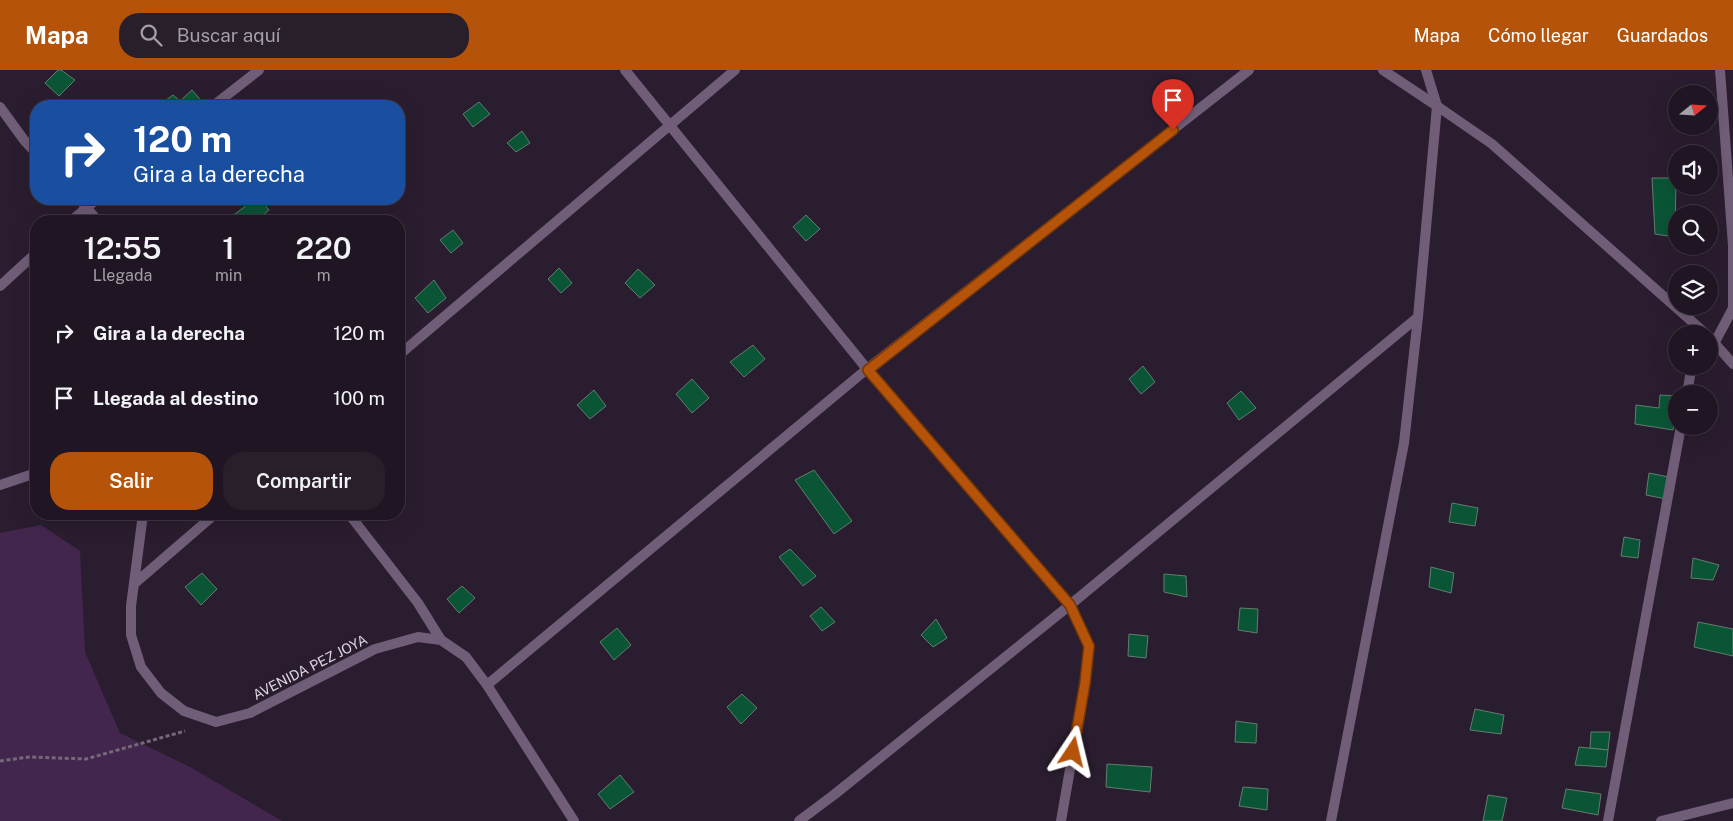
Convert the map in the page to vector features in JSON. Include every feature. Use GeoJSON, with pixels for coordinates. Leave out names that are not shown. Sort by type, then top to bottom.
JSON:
{"type":"FeatureCollection","features":[{"type":"Feature","properties":{"kind":"street"},"geometry":{"type":"LineString","coordinates":[[221,100],[259,70]]}},
{"type":"Feature","properties":{"kind":"street"},"geometry":{"type":"LineString","coordinates":[[625,70],[868,370],[1070,605],[1089,646],[1085,683],[1061,821]]}},
{"type":"Feature","properties":{"kind":"street"},"geometry":{"type":"LineString","coordinates":[[405,350],[669,124],[735,70]]}},
{"type":"Feature","properties":{"kind":"street"},"geometry":{"type":"LineString","coordinates":[[487,685],[868,370],[1249,70]]}},
{"type":"Feature","properties":{"kind":"street"},"geometry":{"type":"LineString","coordinates":[[1383,70],[1492,144],[1696,325]]}},
{"type":"Feature","properties":{"kind":"street"},"geometry":{"type":"LineString","coordinates":[[1331,821],[1404,443],[1418,317],[1437,106],[1426,70]]}},
{"type":"Feature","properties":{"kind":"street"},"geometry":{"type":"LineString","coordinates":[[1718,332],[1733,308],[1733,246],[1720,70]]}},
{"type":"Feature","properties":{"kind":"street"},"geometry":{"type":"LineString","coordinates":[[0,107],[30,146]]}},
{"type":"Feature","properties":{"kind":"street"},"geometry":{"type":"LineString","coordinates":[[77,215],[89,205]]}},
{"type":"Feature","properties":{"kind":"street"},"geometry":{"type":"LineString","coordinates":[[86,207],[93,215]]}},
{"type":"Feature","properties":{"kind":"street"},"geometry":{"type":"LineString","coordinates":[[0,286],[30,258]]}},
{"type":"Feature","properties":{"kind":"street"},"geometry":{"type":"LineString","coordinates":[[799,821],[1070,605],[1418,317]]}},
{"type":"Feature","properties":{"kind":"street"},"geometry":{"type":"LineString","coordinates":[[1718,350],[1733,364]]}},
{"type":"Feature","properties":{"kind":"street"},"geometry":{"type":"LineString","coordinates":[[1608,821],[1679,435]]}},
{"type":"Feature","properties":{"kind":"street"},"geometry":{"type":"LineString","coordinates":[[0,485],[30,475]]}},
{"type":"Feature","properties":{"kind":"street"},"geometry":{"type":"LineString","coordinates":[[142,520],[131,606],[131,635],[140,667],[161,693],[184,711],[216,722]]}},
{"type":"Feature","properties":{"kind":"street"},"geometry":{"type":"LineString","coordinates":[[134,584],[208,520]]}},
{"type":"Feature","properties":{"kind":"street"},"geometry":{"type":"LineString","coordinates":[[354,520],[418,603],[441,640]]}},
{"type":"Feature","properties":{"kind":"street","name":"AVENIDA PEZ JOYA"},"geometry":{"type":"LineString","coordinates":[[216,722],[250,713],[375,649],[418,637],[441,640],[466,657],[487,685],[574,821]]}},
{"type":"Feature","properties":{"kind":"street"},"geometry":{"type":"LineString","coordinates":[[1661,821],[1733,803]]}},
{"type":"Feature","properties":{"kind":"path"},"geometry":{"type":"LineString","coordinates":[[0,761],[29,757],[86,760],[216,722]]}},
{"type":"Feature","properties":{"kind":"shaded area"},"geometry":{"type":"Polygon","coordinates":[[[41,525],[80,551],[85,652],[120,733],[192,768],[282,821],[0,821],[0,533],[41,525]]]}},
{"type":"Feature","properties":{"kind":"building"},"geometry":{"type":"Polygon","coordinates":[[[58,70],[61,70],[75,80],[59,96],[45,83],[58,70]]]}},
{"type":"Feature","properties":{"kind":"building"},"geometry":{"type":"Polygon","coordinates":[[[192,90],[201,100],[181,100],[192,90]]]}},
{"type":"Feature","properties":{"kind":"building"},"geometry":{"type":"Polygon","coordinates":[[[173,95],[179,100],[166,100],[173,95]]]}},
{"type":"Feature","properties":{"kind":"building"},"geometry":{"type":"Polygon","coordinates":[[[479,102],[490,114],[473,127],[463,114],[479,102]]]}},
{"type":"Feature","properties":{"kind":"building"},"geometry":{"type":"Polygon","coordinates":[[[522,131],[530,143],[516,152],[507,143],[522,131]]]}},
{"type":"Feature","properties":{"kind":"building"},"geometry":{"type":"Polygon","coordinates":[[[1652,178],[1668,178],[1668,195],[1676,195],[1676,205],[1668,205],[1668,236],[1655,234],[1652,178]]]}},
{"type":"Feature","properties":{"kind":"building"},"geometry":{"type":"Polygon","coordinates":[[[247,205],[265,205],[269,210],[263,215],[234,215],[247,205]]]}},
{"type":"Feature","properties":{"kind":"building"},"geometry":{"type":"Polygon","coordinates":[[[806,215],[820,229],[806,241],[793,227],[806,215]]]}},
{"type":"Feature","properties":{"kind":"building"},"geometry":{"type":"Polygon","coordinates":[[[453,230],[463,243],[451,253],[440,240],[453,230]]]}},
{"type":"Feature","properties":{"kind":"building"},"geometry":{"type":"Polygon","coordinates":[[[559,268],[572,283],[561,293],[548,279],[559,268]]]}},
{"type":"Feature","properties":{"kind":"building"},"geometry":{"type":"Polygon","coordinates":[[[638,269],[655,285],[640,298],[625,283],[638,269]]]}},
{"type":"Feature","properties":{"kind":"building"},"geometry":{"type":"Polygon","coordinates":[[[434,280],[446,298],[428,313],[415,298],[434,280]]]}},
{"type":"Feature","properties":{"kind":"building"},"geometry":{"type":"Polygon","coordinates":[[[753,345],[765,359],[744,377],[730,362],[753,345]]]}},
{"type":"Feature","properties":{"kind":"building"},"geometry":{"type":"Polygon","coordinates":[[[1143,366],[1155,382],[1141,394],[1129,379],[1143,366]]]}},
{"type":"Feature","properties":{"kind":"building"},"geometry":{"type":"Polygon","coordinates":[[[692,379],[709,398],[692,413],[676,394],[692,379]]]}},
{"type":"Feature","properties":{"kind":"building"},"geometry":{"type":"Polygon","coordinates":[[[594,390],[606,406],[590,419],[577,405],[594,390]]]}},
{"type":"Feature","properties":{"kind":"building"},"geometry":{"type":"Polygon","coordinates":[[[1241,391],[1256,408],[1239,420],[1227,403],[1241,391]]]}},
{"type":"Feature","properties":{"kind":"building"},"geometry":{"type":"Polygon","coordinates":[[[1660,395],[1668,396],[1668,429],[1635,424],[1636,405],[1659,408],[1660,395]]]}},
{"type":"Feature","properties":{"kind":"building"},"geometry":{"type":"Polygon","coordinates":[[[814,470],[852,521],[834,534],[795,480],[814,470]]]}},
{"type":"Feature","properties":{"kind":"building"},"geometry":{"type":"Polygon","coordinates":[[[1649,473],[1669,477],[1666,499],[1646,495],[1649,473]]]}},
{"type":"Feature","properties":{"kind":"building"},"geometry":{"type":"Polygon","coordinates":[[[1452,503],[1478,508],[1475,526],[1449,522],[1452,503]]]}},
{"type":"Feature","properties":{"kind":"building"},"geometry":{"type":"Polygon","coordinates":[[[1624,537],[1640,540],[1638,558],[1621,556],[1624,537]]]}},
{"type":"Feature","properties":{"kind":"building"},"geometry":{"type":"Polygon","coordinates":[[[790,549],[816,576],[803,586],[779,557],[790,549]]]}},
{"type":"Feature","properties":{"kind":"building"},"geometry":{"type":"Polygon","coordinates":[[[1693,558],[1719,565],[1713,580],[1691,578],[1693,558]]]}},
{"type":"Feature","properties":{"kind":"building"},"geometry":{"type":"Polygon","coordinates":[[[1431,567],[1454,573],[1451,593],[1429,587],[1431,567]]]}},
{"type":"Feature","properties":{"kind":"building"},"geometry":{"type":"Polygon","coordinates":[[[202,573],[217,589],[201,605],[185,587],[202,573]]]}},
{"type":"Feature","properties":{"kind":"building"},"geometry":{"type":"Polygon","coordinates":[[[1164,574],[1186,576],[1187,597],[1164,592],[1164,574]]]}},
{"type":"Feature","properties":{"kind":"building"},"geometry":{"type":"Polygon","coordinates":[[[462,586],[475,598],[459,613],[447,599],[462,586]]]}},
{"type":"Feature","properties":{"kind":"building"},"geometry":{"type":"Polygon","coordinates":[[[821,607],[835,622],[822,631],[810,616],[821,607]]]}},
{"type":"Feature","properties":{"kind":"building"},"geometry":{"type":"Polygon","coordinates":[[[1240,608],[1258,609],[1257,633],[1238,630],[1240,608]]]}},
{"type":"Feature","properties":{"kind":"building"},"geometry":{"type":"Polygon","coordinates":[[[936,619],[947,638],[933,647],[921,635],[936,619]]]}},
{"type":"Feature","properties":{"kind":"building"},"geometry":{"type":"Polygon","coordinates":[[[1698,622],[1733,629],[1733,656],[1694,647],[1698,622]]]}},
{"type":"Feature","properties":{"kind":"building"},"geometry":{"type":"Polygon","coordinates":[[[617,628],[631,645],[614,660],[600,642],[617,628]]]}},
{"type":"Feature","properties":{"kind":"building"},"geometry":{"type":"Polygon","coordinates":[[[1129,634],[1148,636],[1146,658],[1128,656],[1129,634]]]}},
{"type":"Feature","properties":{"kind":"building"},"geometry":{"type":"Polygon","coordinates":[[[742,694],[757,708],[741,724],[727,707],[742,694]]]}},
{"type":"Feature","properties":{"kind":"building"},"geometry":{"type":"Polygon","coordinates":[[[1475,709],[1504,715],[1501,734],[1470,730],[1475,709]]]}},
{"type":"Feature","properties":{"kind":"building"},"geometry":{"type":"Polygon","coordinates":[[[1236,721],[1257,724],[1256,743],[1235,742],[1236,721]]]}},
{"type":"Feature","properties":{"kind":"building"},"geometry":{"type":"Polygon","coordinates":[[[1591,732],[1610,732],[1608,750],[1590,748],[1591,732]]]}},
{"type":"Feature","properties":{"kind":"building"},"geometry":{"type":"Polygon","coordinates":[[[1579,747],[1608,750],[1606,767],[1575,765],[1579,747]]]}},
{"type":"Feature","properties":{"kind":"building"},"geometry":{"type":"Polygon","coordinates":[[[1107,764],[1152,767],[1150,792],[1106,787],[1107,764]]]}},
{"type":"Feature","properties":{"kind":"building"},"geometry":{"type":"Polygon","coordinates":[[[620,775],[634,792],[610,809],[598,794],[620,775]]]}},
{"type":"Feature","properties":{"kind":"building"},"geometry":{"type":"Polygon","coordinates":[[[1243,787],[1268,789],[1267,810],[1239,806],[1243,787]]]}},
{"type":"Feature","properties":{"kind":"building"},"geometry":{"type":"Polygon","coordinates":[[[1566,789],[1601,794],[1598,815],[1562,808],[1566,789]]]}},
{"type":"Feature","properties":{"kind":"building"},"geometry":{"type":"Polygon","coordinates":[[[1488,795],[1507,798],[1502,821],[1483,821],[1488,795]]]}},
{"type":"Feature","properties":{"kind":"route"},"geometry":{"type":"LineString","coordinates":[[1073,752],[1085,683],[1089,646],[1070,605],[868,370],[1173,130]]}}]}
